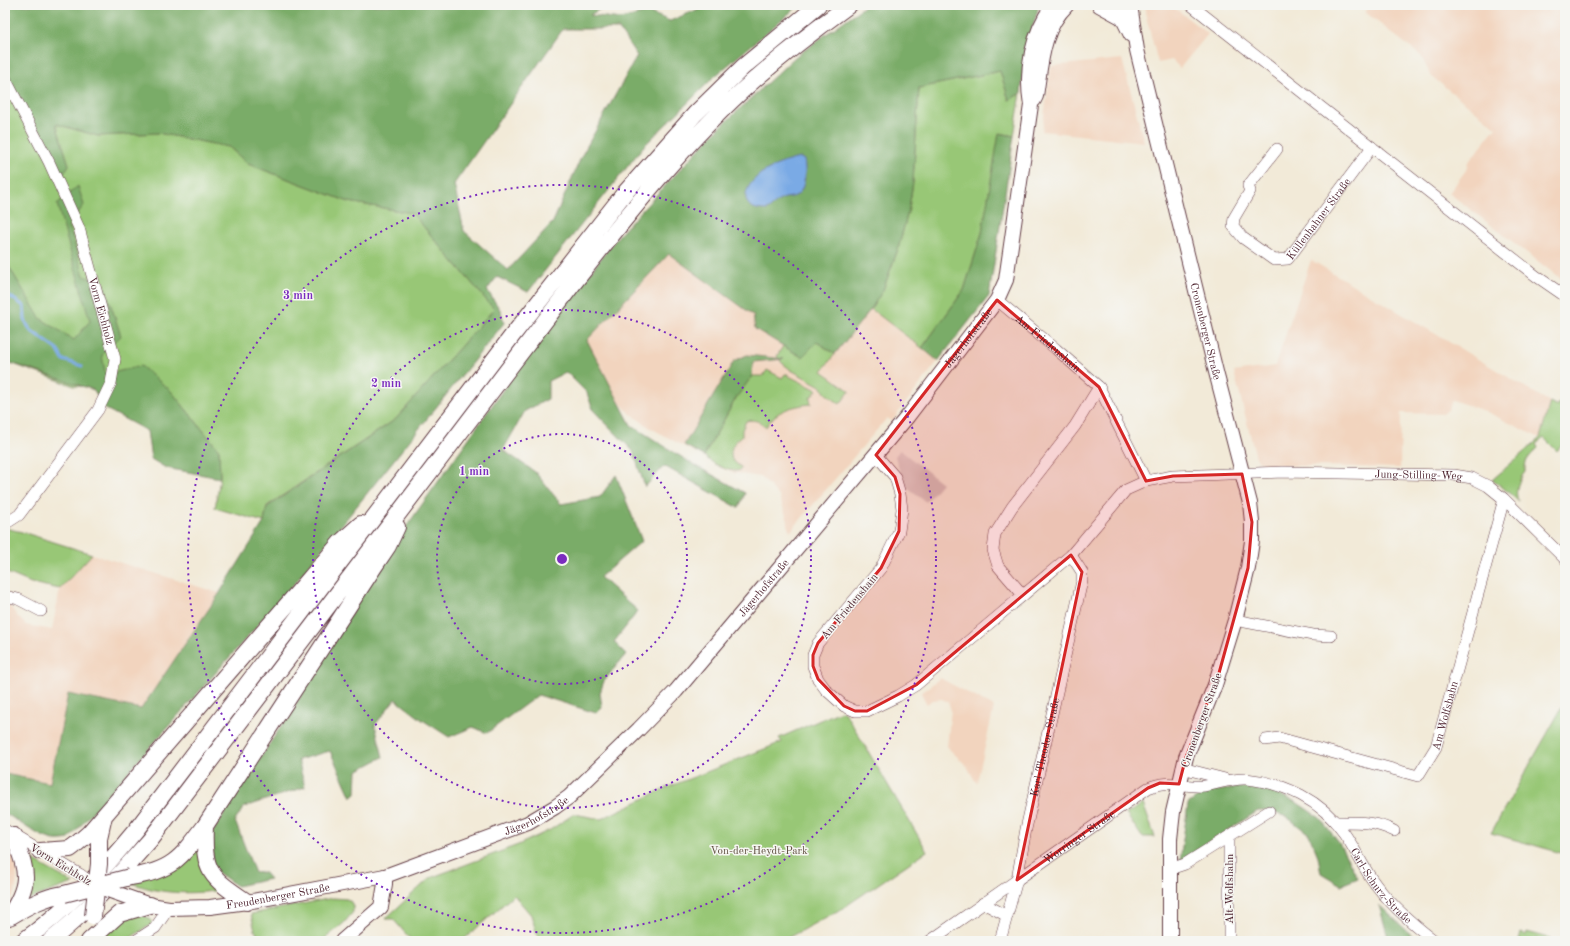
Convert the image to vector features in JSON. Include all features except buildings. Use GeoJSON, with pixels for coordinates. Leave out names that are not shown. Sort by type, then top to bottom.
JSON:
{"type":"FeatureCollection","features":[{"type":"Feature","properties":{"kind":"highway"},"geometry":{"type":"LineString","coordinates":[[23,941],[69,903],[111,861],[132,835],[512,336],[623,195],[695,114],[743,67],[818,5]]}},
{"type":"Feature","properties":{"kind":"highway"},"geometry":{"type":"LineString","coordinates":[[50,941],[81,913],[150,840],[635,205],[708,125],[754,81],[797,44],[849,5]]}},
{"type":"Feature","properties":{"kind":"highway"},"geometry":{"type":"LineString","coordinates":[[40,852],[70,849],[89,833],[340,543],[390,497]]}},
{"type":"Feature","properties":{"kind":"highway"},"geometry":{"type":"LineString","coordinates":[[7,918],[32,903],[130,877],[151,874],[167,867],[182,855],[205,826],[388,546],[408,502]]}},
{"type":"Feature","properties":{"kind":"highway"},"geometry":{"type":"LineString","coordinates":[[88,941],[93,916],[99,864],[99,838],[104,814]]}},
{"type":"Feature","properties":{"kind":"highway"},"geometry":{"type":"LineString","coordinates":[[205,826],[205,850],[210,869],[215,878],[221,884],[247,902]]}},
{"type":"Feature","properties":{"kind":"highway"},"geometry":{"type":"LineString","coordinates":[[7,918],[23,892],[26,879],[24,866],[10,833]]}},
{"type":"Feature","properties":{"kind":"highway"},"geometry":{"type":"LineString","coordinates":[[88,941],[119,914],[150,905]]}},
{"type":"Feature","properties":{"kind":"main road","name":"Jägerhofstraße"},"geometry":{"type":"LineString","coordinates":[[385,876],[528,823],[556,807],[569,797],[676,692],[912,411],[997,300],[1006,280],[1030,105],[1029,74],[1034,43],[1045,16],[1053,5]]}},
{"type":"Feature","properties":{"kind":"main road","name":"Jägerhofstraße"},"geometry":{"type":"LineString","coordinates":[[1030,105],[1036,96],[1045,41],[1049,30],[1054,19],[1067,5]]}},
{"type":"Feature","properties":{"kind":"main road"},"geometry":{"type":"LineString","coordinates":[[1099,5],[1127,9]]}},
{"type":"Feature","properties":{"kind":"main road","name":"Cronenberger Straße"},"geometry":{"type":"LineString","coordinates":[[1127,9],[1250,503],[1252,522],[1252,541],[1248,568],[1235,620],[1214,685],[1182,768],[1170,839],[1170,941]]}},
{"type":"Feature","properties":{"kind":"main road"},"geometry":{"type":"LineString","coordinates":[[342,941],[381,907],[385,876]]}},
{"type":"Feature","properties":{"kind":"main road","name":"Freudenberger Straße"},"geometry":{"type":"LineString","coordinates":[[96,886],[150,905],[169,908],[210,907],[247,902],[385,876]]}},
{"type":"Feature","properties":{"kind":"street"},"geometry":{"type":"LineString","coordinates":[[1190,5],[1536,276],[1565,296]]}},
{"type":"Feature","properties":{"kind":"street","name":"Vorm Eichholz"},"geometry":{"type":"LineString","coordinates":[[5,78],[49,162],[80,228],[115,359],[111,384],[98,410],[19,515],[5,524]]}},
{"type":"Feature","properties":{"kind":"street","name":"Küllenhahner Straße"},"geometry":{"type":"LineString","coordinates":[[1277,149],[1248,186],[1250,191],[1234,218],[1233,225],[1243,238],[1274,260],[1288,259],[1372,147]]}},
{"type":"Feature","properties":{"kind":"street","name":"Am Friedenshain"},"geometry":{"type":"LineString","coordinates":[[997,300],[1099,387],[1146,481]]}},
{"type":"Feature","properties":{"kind":"street"},"geometry":{"type":"LineString","coordinates":[[1023,595],[998,566],[993,550],[995,534],[1012,507],[1074,426],[1099,387]]}},
{"type":"Feature","properties":{"kind":"street","name":"Am Friedenshain"},"geometry":{"type":"LineString","coordinates":[[876,455],[895,477],[900,494],[902,509],[899,531],[881,568],[818,643],[814,655],[813,666],[818,679],[826,690],[844,706],[855,711],[867,711],[878,707],[916,685],[1071,555],[1126,490],[1146,481],[1173,476],[1242,474]]}},
{"type":"Feature","properties":{"kind":"street","name":"Jung-Stilling-Weg"},"geometry":{"type":"LineString","coordinates":[[1242,474],[1283,472],[1454,475],[1472,478],[1488,486],[1504,499],[1565,559]]}},
{"type":"Feature","properties":{"kind":"street","name":"Am Wolfshahn"},"geometry":{"type":"LineString","coordinates":[[1265,740],[1279,738],[1418,776],[1436,747],[1504,499]]}},
{"type":"Feature","properties":{"kind":"street","name":"Karl-Theodor-Straße"},"geometry":{"type":"LineString","coordinates":[[1000,941],[1017,880],[1028,822],[1082,581],[1082,572],[1071,555]]}},
{"type":"Feature","properties":{"kind":"street"},"geometry":{"type":"LineString","coordinates":[[5,596],[18,599],[41,611]]}},
{"type":"Feature","properties":{"kind":"street"},"geometry":{"type":"LineString","coordinates":[[1235,620],[1313,635],[1331,636]]}},
{"type":"Feature","properties":{"kind":"street","name":"Carl-Schurz-Straße"},"geometry":{"type":"LineString","coordinates":[[1182,768],[1230,780]]}},
{"type":"Feature","properties":{"kind":"street","name":"Carl-Schurz-Straße"},"geometry":{"type":"LineString","coordinates":[[1179,784],[1205,786],[1230,780],[1245,779],[1266,782],[1293,790],[1314,802],[1345,834],[1371,878],[1391,903],[1414,926],[1435,941]]}},
{"type":"Feature","properties":{"kind":"street","name":"Worringer Straße"},"geometry":{"type":"LineString","coordinates":[[930,941],[1148,788],[1160,783],[1179,784]]}},
{"type":"Feature","properties":{"kind":"street","name":"Alt-Wolfshahn"},"geometry":{"type":"LineString","coordinates":[[1170,869],[1184,864],[1269,811]]}},
{"type":"Feature","properties":{"kind":"street"},"geometry":{"type":"LineString","coordinates":[[1335,822],[1372,823],[1385,826],[1394,831]]}},
{"type":"Feature","properties":{"kind":"street","name":"Vorm Eichholz"},"geometry":{"type":"LineString","coordinates":[[10,833],[96,886]]}},
{"type":"Feature","properties":{"kind":"street","name":"Alt-Wolfshahn"},"geometry":{"type":"LineString","coordinates":[[1229,837],[1229,941]]}},
{"type":"Feature","properties":{"kind":"street"},"geometry":{"type":"LineString","coordinates":[[983,903],[1007,916]]}},
{"type":"Feature","properties":{"kind":"street"},"geometry":{"type":"LineString","coordinates":[[135,941],[155,928],[169,908]]}},
{"type":"Feature","properties":{"kind":"highlighted area"},"geometry":{"type":"Polygon","coordinates":[[[997,300],[1099,387],[1146,481],[1173,476],[1242,474],[1252,522],[1248,568],[1219,673],[1186,757],[1179,784],[1160,783],[1148,788],[1017,880],[1082,572],[1071,555],[916,685],[867,711],[855,711],[844,706],[818,679],[813,666],[813,655],[818,643],[881,568],[899,531],[900,494],[895,477],[876,455],[997,300]]]}},
{"type":"Feature","properties":{"kind":"shaded area"},"geometry":{"type":"Polygon","coordinates":[[[1146,5],[1171,5],[1208,34],[1180,68],[1172,60],[1158,63],[1145,12],[1146,5]]]}},
{"type":"Feature","properties":{"kind":"shaded area"},"geometry":{"type":"Polygon","coordinates":[[[1371,5],[1565,5],[1565,282],[1449,193],[1469,166],[1467,164],[1496,127],[1431,76],[1421,56],[1365,12],[1371,5]]]}},
{"type":"Feature","properties":{"kind":"shaded area"},"geometry":{"type":"Polygon","coordinates":[[[1122,59],[1144,142],[1042,131],[1051,66],[1122,59]]]}},
{"type":"Feature","properties":{"kind":"shaded area"},"geometry":{"type":"Polygon","coordinates":[[[766,97],[918,345],[938,361],[892,421],[887,418],[790,532],[787,525],[788,521],[779,496],[761,477],[733,473],[721,468],[704,456],[649,427],[628,412],[577,350],[766,97]]]}},
{"type":"Feature","properties":{"kind":"shaded area"},"geometry":{"type":"Polygon","coordinates":[[[1311,260],[1550,402],[1540,438],[1485,411],[1452,400],[1449,409],[1443,414],[1401,413],[1400,468],[1267,465],[1259,462],[1256,457],[1234,372],[1275,366],[1311,260]]]}},
{"type":"Feature","properties":{"kind":"shaded area"},"geometry":{"type":"Polygon","coordinates":[[[900,450],[942,483],[926,502],[904,486],[895,456],[900,450]]]}},
{"type":"Feature","properties":{"kind":"shaded area"},"geometry":{"type":"Polygon","coordinates":[[[92,554],[219,593],[141,709],[68,694],[50,783],[5,774],[5,603],[10,606],[26,625],[52,630],[60,589],[92,554]]]}},
{"type":"Feature","properties":{"kind":"shaded area"},"geometry":{"type":"Polygon","coordinates":[[[940,678],[994,707],[977,782],[967,766],[947,747],[951,710],[948,702],[942,699],[932,700],[927,704],[921,693],[940,678]]]}},
{"type":"Feature","properties":{"kind":"shaded area"},"geometry":{"type":"Polygon","coordinates":[[[5,852],[12,856],[16,866],[17,878],[15,893],[5,907],[5,852]]]}},
{"type":"Feature","properties":{"kind":"green space"},"geometry":{"type":"Polygon","coordinates":[[[5,5],[546,5],[549,7],[555,5],[607,5],[590,15],[621,19],[648,12],[670,21],[708,5],[799,5],[714,77],[643,147],[528,292],[497,277],[487,290],[501,311],[504,323],[295,583],[69,839],[62,840],[52,840],[45,837],[27,828],[5,813],[5,774],[50,783],[68,694],[141,709],[219,594],[264,522],[267,507],[396,419],[494,309],[412,213],[349,202],[248,164],[229,147],[158,133],[98,136],[56,124],[69,165],[59,181],[5,76],[5,5]],[[563,29],[454,184],[464,231],[508,270],[553,222],[582,155],[637,56],[619,29],[563,29]]]}},
{"type":"Feature","properties":{"kind":"green space"},"geometry":{"type":"Polygon","coordinates":[[[866,5],[1039,5],[1025,55],[1021,93],[1009,100],[1000,71],[919,88],[913,182],[909,208],[898,249],[883,290],[871,309],[835,354],[817,342],[802,357],[755,329],[753,315],[669,254],[587,340],[631,425],[691,463],[745,493],[739,508],[664,466],[645,487],[633,451],[593,410],[587,393],[566,372],[548,381],[548,399],[525,411],[503,450],[535,472],[561,504],[600,497],[616,475],[642,541],[600,577],[638,611],[614,642],[626,654],[604,681],[600,693],[602,707],[596,713],[538,695],[487,733],[473,727],[449,737],[421,719],[395,699],[375,725],[383,757],[357,771],[356,793],[351,797],[330,751],[298,760],[305,787],[244,807],[235,821],[255,873],[264,872],[270,879],[237,886],[213,869],[212,833],[215,828],[298,700],[382,561],[544,332],[620,234],[716,131],[795,57],[866,5]]]}},
{"type":"Feature","properties":{"kind":"green space"},"geometry":{"type":"Polygon","coordinates":[[[1000,71],[1009,100],[1021,93],[1014,136],[1000,133],[982,233],[964,290],[922,348],[871,309],[883,290],[898,249],[909,208],[913,182],[919,88],[1000,71]]]}},
{"type":"Feature","properties":{"kind":"green space"},"geometry":{"type":"Polygon","coordinates":[[[5,76],[69,165],[56,124],[98,136],[158,133],[229,147],[248,164],[349,202],[412,213],[494,309],[396,419],[267,506],[264,522],[215,508],[220,478],[219,450],[171,391],[74,386],[5,361],[5,76]]]}},
{"type":"Feature","properties":{"kind":"green space"},"geometry":{"type":"Polygon","coordinates":[[[999,133],[1014,136],[989,296],[938,361],[922,348],[964,290],[982,233],[999,133]]]}},
{"type":"Feature","properties":{"kind":"green space"},"geometry":{"type":"Polygon","coordinates":[[[78,186],[84,205],[69,225],[84,276],[104,284],[121,336],[102,355],[105,372],[116,372],[141,366],[171,391],[219,450],[220,478],[166,468],[151,459],[147,431],[104,408],[94,390],[5,361],[5,324],[9,324],[5,318],[5,260],[40,318],[74,340],[90,321],[57,204],[78,186]]]}},
{"type":"Feature","properties":{"kind":"green space"},"geometry":{"type":"Polygon","coordinates":[[[817,342],[835,354],[822,371],[850,391],[840,404],[825,393],[822,387],[791,370],[782,363],[777,356],[783,346],[802,357],[817,342]]]}},
{"type":"Feature","properties":{"kind":"green space"},"geometry":{"type":"Polygon","coordinates":[[[747,355],[784,359],[753,362],[752,376],[736,398],[704,456],[684,445],[734,361],[747,355]]]}},
{"type":"Feature","properties":{"kind":"green space"},"geometry":{"type":"Polygon","coordinates":[[[767,370],[782,378],[785,374],[817,390],[810,398],[811,404],[798,406],[779,413],[766,427],[757,421],[746,421],[742,430],[742,436],[736,441],[731,449],[732,460],[742,468],[738,471],[729,470],[712,462],[704,456],[736,398],[752,376],[763,376],[767,370]]]}},
{"type":"Feature","properties":{"kind":"green space"},"geometry":{"type":"Polygon","coordinates":[[[1565,395],[1565,448],[1562,445],[1557,451],[1544,438],[1536,444],[1538,448],[1525,464],[1525,472],[1518,485],[1518,501],[1492,480],[1540,438],[1550,402],[1557,406],[1565,395]]]}},
{"type":"Feature","properties":{"kind":"green space"},"geometry":{"type":"Polygon","coordinates":[[[5,528],[92,554],[60,589],[31,583],[5,572],[5,528]]]}},
{"type":"Feature","properties":{"kind":"green space"},"geometry":{"type":"Polygon","coordinates":[[[1565,702],[1565,854],[1491,833],[1565,702]]]}},
{"type":"Feature","properties":{"kind":"green space","name":"Von-der-Heydt-Park"},"geometry":{"type":"Polygon","coordinates":[[[841,711],[846,714],[927,851],[843,908],[782,941],[539,941],[531,915],[514,895],[462,941],[412,941],[393,919],[385,919],[430,878],[518,845],[550,830],[574,814],[601,819],[666,788],[782,742],[779,738],[841,711]]]}},
{"type":"Feature","properties":{"kind":"green space"},"geometry":{"type":"Polygon","coordinates":[[[1242,787],[1267,790],[1296,802],[1320,818],[1339,843],[1358,878],[1341,885],[1321,873],[1318,856],[1309,834],[1287,817],[1269,811],[1258,811],[1180,861],[1188,804],[1203,793],[1242,787]]]}},
{"type":"Feature","properties":{"kind":"green space"},"geometry":{"type":"Polygon","coordinates":[[[1143,804],[1155,837],[1142,837],[1126,814],[1143,804]]]}},
{"type":"Feature","properties":{"kind":"green space"},"geometry":{"type":"Polygon","coordinates":[[[196,845],[217,889],[215,891],[194,893],[173,892],[142,887],[132,883],[196,845]]]}},
{"type":"Feature","properties":{"kind":"green space"},"geometry":{"type":"Polygon","coordinates":[[[26,856],[73,883],[24,901],[26,856]]]}},
{"type":"Feature","properties":{"kind":"green space"},"geometry":{"type":"Polygon","coordinates":[[[333,898],[347,899],[353,906],[353,912],[344,923],[322,941],[263,941],[255,931],[251,914],[333,898]]]}},
{"type":"Feature","properties":{"kind":"green space"},"geometry":{"type":"Polygon","coordinates":[[[1379,905],[1418,941],[1389,941],[1379,905]]]}},
{"type":"Feature","properties":{"kind":"green space"},"geometry":{"type":"Polygon","coordinates":[[[135,915],[145,916],[150,919],[152,924],[125,941],[98,941],[119,920],[135,915]]]}},
{"type":"Feature","properties":{"kind":"green space"},"geometry":{"type":"Polygon","coordinates":[[[1527,932],[1549,938],[1551,941],[1537,941],[1536,938],[1535,941],[1519,941],[1521,933],[1526,935],[1527,932]]]}},
{"type":"Feature","properties":{"kind":"water"},"geometry":{"type":"Polygon","coordinates":[[[801,158],[804,160],[805,179],[800,192],[797,195],[780,200],[767,210],[752,207],[748,203],[746,193],[748,187],[761,173],[791,160],[801,158]]]}},
{"type":"Feature","properties":{"kind":"waterway"},"geometry":{"type":"LineString","coordinates":[[5,293],[24,306],[25,320],[30,330],[57,349],[63,360],[82,366]]}}]}
